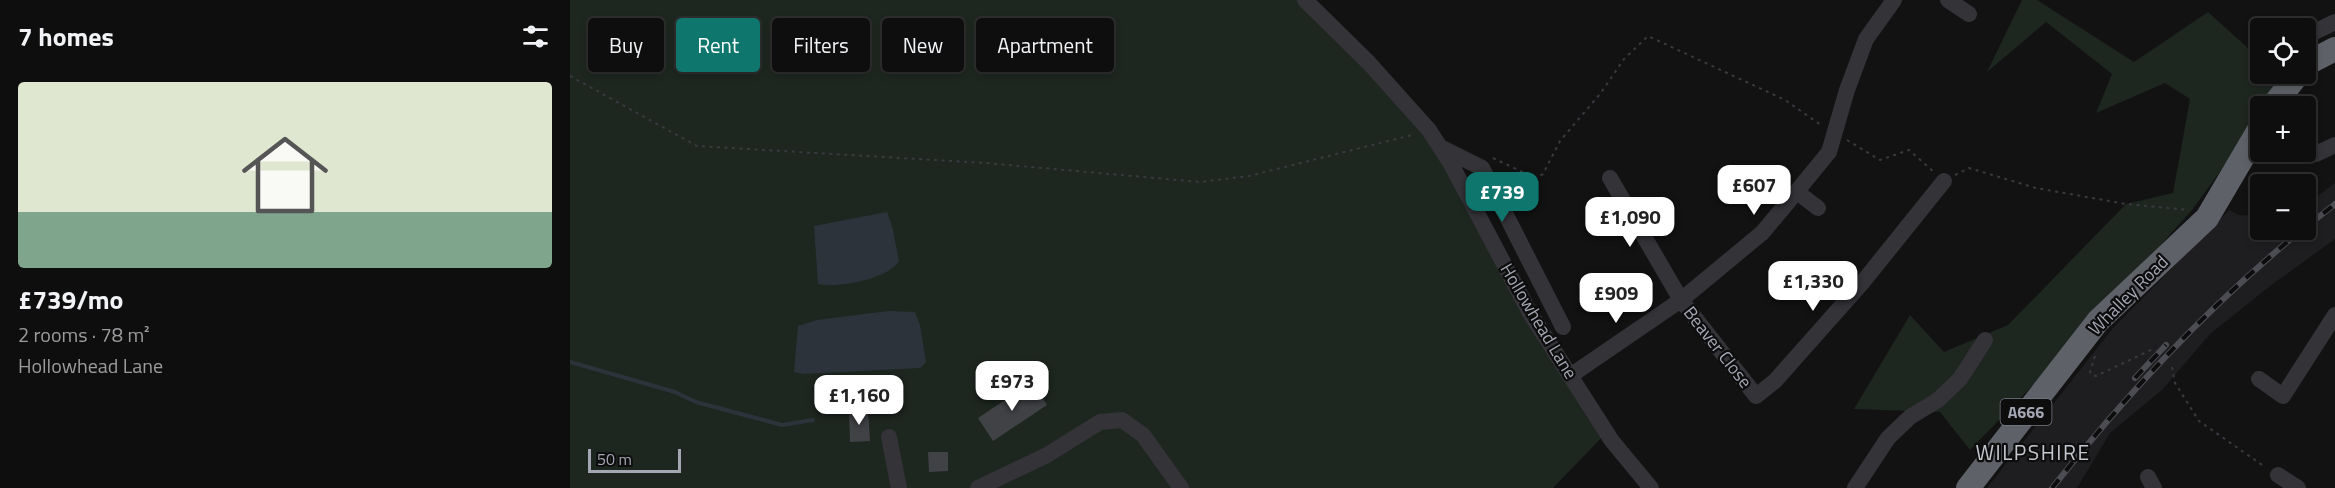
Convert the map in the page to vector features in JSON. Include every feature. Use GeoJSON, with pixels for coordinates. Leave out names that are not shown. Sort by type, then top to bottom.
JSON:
{"type":"FeatureCollection","features":[{"type":"Feature","properties":{"kind":"highway"},"geometry":{"type":"LineString","coordinates":[[2316,59],[2335,49]]}},
{"type":"Feature","properties":{"kind":"highway"},"geometry":{"type":"LineString","coordinates":[[2281,96],[2290,84]]}},
{"type":"Feature","properties":{"kind":"highway","name":"Whalley Road"},"geometry":{"type":"LineString","coordinates":[[1968,488],[2098,321],[2207,218],[2250,145]]}},
{"type":"Feature","properties":{"kind":"street","name":"Hollowhead Lane"},"geometry":{"type":"LineString","coordinates":[[1305,0],[1369,63],[1429,130],[1451,164],[1530,313],[1612,441],[1651,488]]}},
{"type":"Feature","properties":{"kind":"street"},"geometry":{"type":"LineString","coordinates":[[1948,0],[1969,14]]}},
{"type":"Feature","properties":{"kind":"street"},"geometry":{"type":"LineString","coordinates":[[1570,376],[1681,300],[1762,233],[1829,152],[1846,90],[1866,39],[1893,10]]}},
{"type":"Feature","properties":{"kind":"street"},"geometry":{"type":"LineString","coordinates":[[2316,31],[2335,22]]}},
{"type":"Feature","properties":{"kind":"street"},"geometry":{"type":"LineString","coordinates":[[2316,157],[2335,146]]}},
{"type":"Feature","properties":{"kind":"street","name":"Hollowhead Lane"},"geometry":{"type":"LineString","coordinates":[[1440,147],[1482,168],[1563,327]]}},
{"type":"Feature","properties":{"kind":"street"},"geometry":{"type":"LineString","coordinates":[[1610,178],[1681,300]]}},
{"type":"Feature","properties":{"kind":"street","name":"Beaver Close"},"geometry":{"type":"LineString","coordinates":[[1681,300],[1756,396],[1775,381],[1862,283],[1944,181]]}},
{"type":"Feature","properties":{"kind":"street"},"geometry":{"type":"LineString","coordinates":[[1797,192],[1818,208]]}},
{"type":"Feature","properties":{"kind":"street"},"geometry":{"type":"LineString","coordinates":[[2259,379],[2283,396],[2335,315]]}},
{"type":"Feature","properties":{"kind":"street"},"geometry":{"type":"LineString","coordinates":[[1855,488],[1888,438],[1910,417],[1938,399],[1960,379],[1985,340]]}},
{"type":"Feature","properties":{"kind":"street"},"geometry":{"type":"LineString","coordinates":[[978,488],[1047,455],[1100,422],[1122,420],[1143,435],[1181,488]]}},
{"type":"Feature","properties":{"kind":"street"},"geometry":{"type":"LineString","coordinates":[[889,437],[898,488]]}},
{"type":"Feature","properties":{"kind":"street"},"geometry":{"type":"LineString","coordinates":[[2278,476],[2298,488]]}},
{"type":"Feature","properties":{"kind":"path"},"geometry":{"type":"LineString","coordinates":[[1492,158],[1535,178],[1543,174],[1560,141],[1600,94],[1624,59],[1648,36],[1751,84]]}},
{"type":"Feature","properties":{"kind":"path"},"geometry":{"type":"LineString","coordinates":[[570,76],[697,146],[986,163],[1200,182],[1248,176],[1429,130]]}},
{"type":"Feature","properties":{"kind":"path"},"geometry":{"type":"LineString","coordinates":[[1944,181],[1969,168],[2036,188],[2126,204],[2192,210],[2207,218]]}},
{"type":"Feature","properties":{"kind":"path"},"geometry":{"type":"LineString","coordinates":[[2085,337],[2096,353],[2090,372],[2096,376],[2153,349]]}},
{"type":"Feature","properties":{"kind":"path"},"geometry":{"type":"LineString","coordinates":[[2172,367],[2175,383],[2199,421],[2278,476]]}},
{"type":"Feature","properties":{"kind":"shaded area"},"geometry":{"type":"Polygon","coordinates":[[[570,0],[1305,0],[1407,104],[1607,432],[1553,488],[570,488],[570,0]]]}},
{"type":"Feature","properties":{"kind":"shaded area"},"geometry":{"type":"Polygon","coordinates":[[[2022,0],[2037,0],[2134,62],[2208,12],[2250,50],[2250,84],[2286,84],[2276,96],[2250,96],[2250,131],[2192,210],[2067,350],[1970,450],[1940,412],[1854,409],[1910,315],[1944,352],[2008,325],[2126,204],[2173,193],[2190,99],[2165,83],[2096,113],[2112,74],[2046,22],[1987,72],[2022,0]]]}},
{"type":"Feature","properties":{"kind":"shaded area"},"geometry":{"type":"Polygon","coordinates":[[[2335,183],[2335,239],[2270,286],[2210,334],[2163,389],[2110,433],[2077,488],[1987,488],[2113,328],[2229,210],[2239,215],[2250,216],[2250,240],[2316,240],[2316,197],[2335,183]]]}},
{"type":"Feature","properties":{"kind":"shaded area"},"geometry":{"type":"Polygon","coordinates":[[[887,212],[899,261],[893,268],[862,281],[837,285],[818,284],[814,226],[887,212]]]}},
{"type":"Feature","properties":{"kind":"shaded area"},"geometry":{"type":"Polygon","coordinates":[[[888,311],[915,312],[920,325],[926,362],[920,368],[803,374],[794,372],[798,326],[817,320],[888,311]]]}},
{"type":"Feature","properties":{"kind":"building"},"geometry":{"type":"Polygon","coordinates":[[[1032,382],[1047,405],[993,441],[978,418],[1032,382]]]}},
{"type":"Feature","properties":{"kind":"building"},"geometry":{"type":"Polygon","coordinates":[[[868,409],[870,441],[850,442],[849,410],[868,409]]]}},
{"type":"Feature","properties":{"kind":"building"},"geometry":{"type":"Polygon","coordinates":[[[928,452],[948,452],[948,471],[929,472],[928,452]]]}},
{"type":"Feature","properties":{"kind":"waterway"},"geometry":{"type":"LineString","coordinates":[[570,362],[675,392],[696,402],[782,425],[813,420]]}},
{"type":"Feature","properties":{"kind":"railway"},"geometry":{"type":"LineString","coordinates":[[2316,219],[2335,204]]}},
{"type":"Feature","properties":{"kind":"railway"},"geometry":{"type":"LineString","coordinates":[[2052,488],[2109,419],[2170,352],[2234,289],[2290,240]]}},
{"type":"Feature","properties":{"kind":"railway"},"geometry":{"type":"LineString","coordinates":[[2135,378],[2166,345]]}},
{"type":"Feature","properties":{"kind":"district","name":"WILPSHIRE"},"geometry":{"type":"Point","coordinates":[2033,452]}}]}
